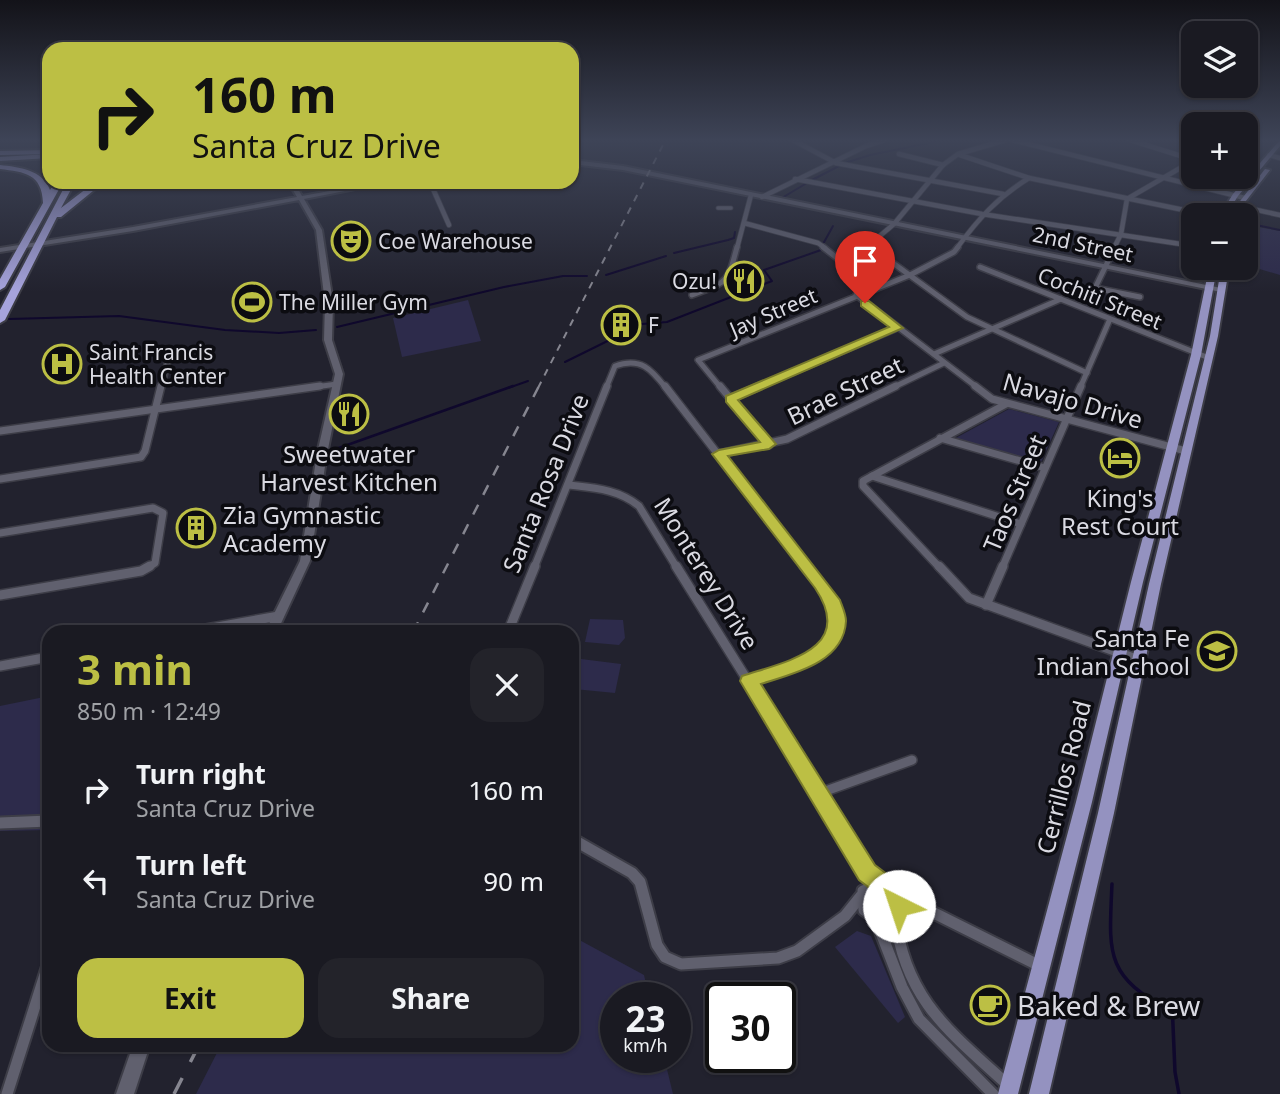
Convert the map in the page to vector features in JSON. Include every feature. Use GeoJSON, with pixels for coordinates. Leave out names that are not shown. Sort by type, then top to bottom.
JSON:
{"type":"FeatureCollection","features":[{"type":"Feature","properties":{"kind":"highway"},"geometry":{"type":"LineString","coordinates":[[46,207],[48,190]]}},
{"type":"Feature","properties":{"kind":"highway"},"geometry":{"type":"LineString","coordinates":[[0,287],[55,190]]}},
{"type":"Feature","properties":{"kind":"highway"},"geometry":{"type":"LineString","coordinates":[[0,320],[67,190]]}},
{"type":"Feature","properties":{"kind":"highway"},"geometry":{"type":"LineString","coordinates":[[48,227],[67,206],[89,190]]}},
{"type":"Feature","properties":{"kind":"main road"},"geometry":{"type":"LineString","coordinates":[[1231,203],[1239,190]]}},
{"type":"Feature","properties":{"kind":"main road"},"geometry":{"type":"LineString","coordinates":[[1241,203],[1251,190]]}},
{"type":"Feature","properties":{"kind":"main road","name":"Cerrillos Road"},"geometry":{"type":"LineString","coordinates":[[1215,280],[1216,289]]}},
{"type":"Feature","properties":{"kind":"main road","name":"Cerrillos Road"},"geometry":{"type":"LineString","coordinates":[[1039,1094],[1107,813],[1186,451],[1219,280]]}},
{"type":"Feature","properties":{"kind":"main road","name":"Cerrillos Road"},"geometry":{"type":"LineString","coordinates":[[1006,1092],[1042,967],[1171,447],[1203,356]]}},
{"type":"Feature","properties":{"kind":"street"},"geometry":{"type":"LineString","coordinates":[[274,625],[305,561],[339,369],[328,341],[329,303],[319,230],[295,190]]}},
{"type":"Feature","properties":{"kind":"street"},"geometry":{"type":"LineString","coordinates":[[0,250],[346,190]]}},
{"type":"Feature","properties":{"kind":"street"},"geometry":{"type":"LineString","coordinates":[[434,190],[449,225]]}},
{"type":"Feature","properties":{"kind":"street","name":"2nd Street"},"geometry":{"type":"LineString","coordinates":[[728,190],[1216,289]]}},
{"type":"Feature","properties":{"kind":"street"},"geometry":{"type":"LineString","coordinates":[[762,197],[775,190]]}},
{"type":"Feature","properties":{"kind":"street"},"geometry":{"type":"LineString","coordinates":[[853,190],[982,214],[1181,244]]}},
{"type":"Feature","properties":{"kind":"street"},"geometry":{"type":"LineString","coordinates":[[920,190],[894,224],[869,246],[967,317],[1087,373]]}},
{"type":"Feature","properties":{"kind":"street"},"geometry":{"type":"LineString","coordinates":[[982,190],[1003,194]]}},
{"type":"Feature","properties":{"kind":"street","name":"Jay Street"},"geometry":{"type":"LineString","coordinates":[[730,399],[698,360],[910,275],[954,252],[967,238],[982,214],[1009,190]]}},
{"type":"Feature","properties":{"kind":"street"},"geometry":{"type":"LineString","coordinates":[[1085,190],[1181,210]]}},
{"type":"Feature","properties":{"kind":"street"},"geometry":{"type":"LineString","coordinates":[[1127,199],[1142,190]]}},
{"type":"Feature","properties":{"kind":"street"},"geometry":{"type":"LineString","coordinates":[[1214,190],[1245,198]]}},
{"type":"Feature","properties":{"kind":"street"},"geometry":{"type":"LineString","coordinates":[[692,295],[725,282],[730,275],[751,195]]}},
{"type":"Feature","properties":{"kind":"street"},"geometry":{"type":"LineString","coordinates":[[1127,199],[1121,234],[1095,288],[1140,297]]}},
{"type":"Feature","properties":{"kind":"street"},"geometry":{"type":"LineString","coordinates":[[718,208],[731,208]]}},
{"type":"Feature","properties":{"kind":"street"},"geometry":{"type":"LineString","coordinates":[[1258,210],[1280,215]]}},
{"type":"Feature","properties":{"kind":"street"},"geometry":{"type":"LineString","coordinates":[[744,223],[818,243],[876,288]]}},
{"type":"Feature","properties":{"kind":"street","name":"Cochiti Street"},"geometry":{"type":"LineString","coordinates":[[980,267],[1203,356]]}},
{"type":"Feature","properties":{"kind":"street","name":"Navajo Drive"},"geometry":{"type":"LineString","coordinates":[[856,295],[992,399],[1186,451]]}},
{"type":"Feature","properties":{"kind":"street"},"geometry":{"type":"LineString","coordinates":[[933,355],[1061,299]]}},
{"type":"Feature","properties":{"kind":"street","name":"Taos Street"},"geometry":{"type":"LineString","coordinates":[[986,605],[1110,319]]}},
{"type":"Feature","properties":{"kind":"street"},"geometry":{"type":"LineString","coordinates":[[769,444],[730,399],[897,328]]}},
{"type":"Feature","properties":{"kind":"street"},"geometry":{"type":"LineString","coordinates":[[0,479],[137,459],[145,451],[170,353]]}},
{"type":"Feature","properties":{"kind":"street","name":"Santa Rosa Drive"},"geometry":{"type":"LineString","coordinates":[[511,625],[615,366],[632,361],[650,367],[719,454]]}},
{"type":"Feature","properties":{"kind":"street","name":"Brae Street"},"geometry":{"type":"LineString","coordinates":[[719,454],[787,439],[944,363]]}},
{"type":"Feature","properties":{"kind":"street"},"geometry":{"type":"LineString","coordinates":[[0,431],[337,384]]}},
{"type":"Feature","properties":{"kind":"street"},"geometry":{"type":"LineString","coordinates":[[1006,404],[863,481],[863,486],[969,598],[1139,660]]}},
{"type":"Feature","properties":{"kind":"street"},"geometry":{"type":"LineString","coordinates":[[940,438],[1045,468]]}},
{"type":"Feature","properties":{"kind":"street"},"geometry":{"type":"LineString","coordinates":[[719,454],[820,584],[831,600],[838,620],[834,635],[821,652],[803,663],[749,681]]}},
{"type":"Feature","properties":{"kind":"street"},"geometry":{"type":"LineString","coordinates":[[872,476],[1021,524]]}},
{"type":"Feature","properties":{"kind":"street","name":"Monterey Drive"},"geometry":{"type":"LineString","coordinates":[[568,485],[614,490],[627,495],[639,506],[867,872],[888,889],[1042,967]]}},
{"type":"Feature","properties":{"kind":"street"},"geometry":{"type":"LineString","coordinates":[[0,533],[153,509],[163,513],[155,563],[141,571],[0,595]]}},
{"type":"Feature","properties":{"kind":"street"},"geometry":{"type":"LineString","coordinates":[[228,625],[279,616]]}},
{"type":"Feature","properties":{"kind":"street"},"geometry":{"type":"LineString","coordinates":[[0,666],[42,658]]}},
{"type":"Feature","properties":{"kind":"street"},"geometry":{"type":"LineString","coordinates":[[820,793],[912,760]]}},
{"type":"Feature","properties":{"kind":"street"},"geometry":{"type":"LineString","coordinates":[[0,823],[42,821]]}},
{"type":"Feature","properties":{"kind":"street"},"geometry":{"type":"LineString","coordinates":[[579,843],[632,873],[640,882],[657,945],[665,957],[681,964],[778,958],[797,951],[845,916],[863,892]]}},
{"type":"Feature","properties":{"kind":"street"},"geometry":{"type":"LineString","coordinates":[[867,872],[861,905],[872,917],[919,1019],[1006,1092]]}},
{"type":"Feature","properties":{"kind":"street"},"geometry":{"type":"LineString","coordinates":[[888,889],[898,901],[899,953],[914,987],[933,1013],[1006,1092]]}},
{"type":"Feature","properties":{"kind":"street","name":"Monterey Drive"},"geometry":{"type":"LineString","coordinates":[[863,892],[888,889]]}},
{"type":"Feature","properties":{"kind":"street"},"geometry":{"type":"LineString","coordinates":[[845,916],[887,920],[917,902]]}},
{"type":"Feature","properties":{"kind":"street"},"geometry":{"type":"LineString","coordinates":[[7,1094],[42,984]]}},
{"type":"Feature","properties":{"kind":"street"},"geometry":{"type":"LineString","coordinates":[[125,1094],[139,1052]]}},
{"type":"Feature","properties":{"kind":"shaded area"},"geometry":{"type":"Polygon","coordinates":[[[1258,227],[1280,231],[1280,275],[1258,269],[1258,227]]]}},
{"type":"Feature","properties":{"kind":"shaded area"},"geometry":{"type":"Polygon","coordinates":[[[468,300],[481,341],[402,357],[393,318],[468,300]]]}},
{"type":"Feature","properties":{"kind":"shaded area"},"geometry":{"type":"Polygon","coordinates":[[[1009,409],[1059,422],[1041,462],[954,439],[1009,409]]]}},
{"type":"Feature","properties":{"kind":"shaded area"},"geometry":{"type":"Polygon","coordinates":[[[590,619],[623,620],[625,638],[619,645],[585,642],[590,619]]]}},
{"type":"Feature","properties":{"kind":"shaded area"},"geometry":{"type":"Polygon","coordinates":[[[581,659],[621,664],[615,693],[579,689],[581,659]]]}},
{"type":"Feature","properties":{"kind":"shaded area"},"geometry":{"type":"Polygon","coordinates":[[[42,697],[42,830],[0,831],[0,706],[42,697]]]}},
{"type":"Feature","properties":{"kind":"shaded area"},"geometry":{"type":"Polygon","coordinates":[[[857,931],[871,936],[905,1017],[898,1023],[835,947],[857,931]]]}},
{"type":"Feature","properties":{"kind":"shaded area"},"geometry":{"type":"Polygon","coordinates":[[[579,940],[644,975],[646,982],[600,982],[600,1073],[668,1073],[673,1094],[196,1094],[217,1052],[579,1052],[579,940]]]}},
{"type":"Feature","properties":{"kind":"waterway"},"geometry":{"type":"LineString","coordinates":[[780,199],[795,190]]}},
{"type":"Feature","properties":{"kind":"waterway"},"geometry":{"type":"LineString","coordinates":[[1258,225],[1280,230]]}},
{"type":"Feature","properties":{"kind":"waterway"},"geometry":{"type":"LineString","coordinates":[[823,244],[833,226]]}},
{"type":"Feature","properties":{"kind":"waterway"},"geometry":{"type":"LineString","coordinates":[[674,253],[734,238],[735,232]]}},
{"type":"Feature","properties":{"kind":"waterway"},"geometry":{"type":"LineString","coordinates":[[565,362],[642,324],[667,322],[772,281],[764,270],[821,250]]}},
{"type":"Feature","properties":{"kind":"waterway"},"geometry":{"type":"LineString","coordinates":[[606,275],[666,256]]}},
{"type":"Feature","properties":{"kind":"waterway"},"geometry":{"type":"LineString","coordinates":[[337,327],[504,287],[563,276],[587,276]]}},
{"type":"Feature","properties":{"kind":"waterway"},"geometry":{"type":"LineString","coordinates":[[9,319],[119,316],[225,330],[279,333],[316,330]]}},
{"type":"Feature","properties":{"kind":"waterway"},"geometry":{"type":"LineString","coordinates":[[508,388],[528,381]]}},
{"type":"Feature","properties":{"kind":"waterway"},"geometry":{"type":"LineString","coordinates":[[336,449],[513,386]]}},
{"type":"Feature","properties":{"kind":"waterway"},"geometry":{"type":"LineString","coordinates":[[1112,884],[1111,928],[1115,960],[1122,974],[1133,986],[1171,1011]]}},
{"type":"Feature","properties":{"kind":"waterway"},"geometry":{"type":"LineString","coordinates":[[1172,1002],[1175,1072],[1179,1094]]}},
{"type":"Feature","properties":{"kind":"railway"},"geometry":{"type":"LineString","coordinates":[[538,388],[640,190]]}},
{"type":"Feature","properties":{"kind":"railway"},"geometry":{"type":"LineString","coordinates":[[417,625],[539,386]]}},
{"type":"Feature","properties":{"kind":"railway"},"geometry":{"type":"LineString","coordinates":[[174,1094],[195,1052]]}},
{"type":"Feature","properties":{"kind":"place","name":"Coe Warehouse"},"geometry":{"type":"Point","coordinates":[351,241]}},
{"type":"Feature","properties":{"kind":"place","name":"Ozu!"},"geometry":{"type":"Point","coordinates":[744,281]}},
{"type":"Feature","properties":{"kind":"place","name":"The Miller Gym"},"geometry":{"type":"Point","coordinates":[252,302]}},
{"type":"Feature","properties":{"kind":"place","name":"F"},"geometry":{"type":"Point","coordinates":[621,325]}},
{"type":"Feature","properties":{"kind":"place","name":"Saint Francis Health Center"},"geometry":{"type":"Point","coordinates":[62,364]}},
{"type":"Feature","properties":{"kind":"place","name":"Sweetwater Harvest Kitchen"},"geometry":{"type":"Point","coordinates":[349,414]}},
{"type":"Feature","properties":{"kind":"place","name":"King's Rest Court"},"geometry":{"type":"Point","coordinates":[1120,458]}},
{"type":"Feature","properties":{"kind":"place","name":"Zia Gymnastic Academy"},"geometry":{"type":"Point","coordinates":[196,528]}},
{"type":"Feature","properties":{"kind":"place","name":"Santa Fe Indian School"},"geometry":{"type":"Point","coordinates":[1217,651]}},
{"type":"Feature","properties":{"kind":"place","name":"Baked & Brew"},"geometry":{"type":"Point","coordinates":[990,1005]}},
{"type":"Feature","properties":{"kind":"route"},"geometry":{"type":"LineString","coordinates":[[865,303],[897,328],[730,399],[769,444],[719,454],[820,584],[831,600],[838,620],[834,635],[821,652],[803,663],[749,681],[867,872],[896,896],[899,906]]}}]}
